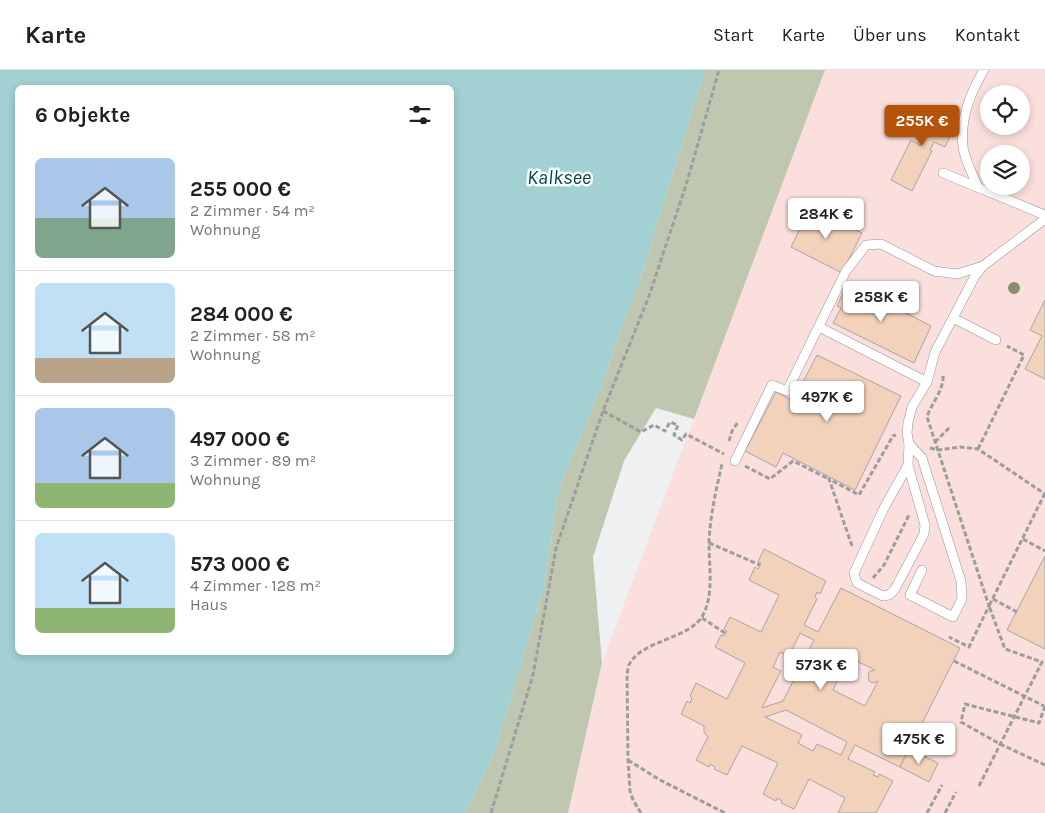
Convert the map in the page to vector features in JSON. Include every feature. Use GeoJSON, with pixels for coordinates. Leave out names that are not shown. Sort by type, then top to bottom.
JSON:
{"type":"FeatureCollection","features":[{"type":"Feature","properties":{"kind":"lane"},"geometry":{"type":"LineString","coordinates":[[978,187],[963,148],[964,124],[967,102],[984,70]]}},
{"type":"Feature","properties":{"kind":"lane"},"geometry":{"type":"LineString","coordinates":[[943,173],[1045,214]]}},
{"type":"Feature","properties":{"kind":"lane"},"geometry":{"type":"LineString","coordinates":[[908,465],[883,510],[854,573],[857,583],[883,596],[889,595],[895,589],[924,534],[925,525],[908,465],[909,444],[907,433],[912,407],[927,382],[935,352],[975,276],[983,266],[1045,220]]}},
{"type":"Feature","properties":{"kind":"lane"},"geometry":{"type":"LineString","coordinates":[[735,460],[772,385],[787,391],[846,271],[866,245],[881,244],[934,271],[957,274],[983,266]]}},
{"type":"Feature","properties":{"kind":"lane"},"geometry":{"type":"LineString","coordinates":[[953,318],[996,340]]}},
{"type":"Feature","properties":{"kind":"lane"},"geometry":{"type":"LineString","coordinates":[[819,327],[927,382]]}},
{"type":"Feature","properties":{"kind":"lane"},"geometry":{"type":"LineString","coordinates":[[909,444],[922,458],[961,581],[962,598],[953,618],[910,595],[922,570]]}},
{"type":"Feature","properties":{"kind":"path"},"geometry":{"type":"LineString","coordinates":[[491,813],[533,675],[556,548],[603,411],[649,296],[687,182],[719,70]]}},
{"type":"Feature","properties":{"kind":"path"},"geometry":{"type":"LineString","coordinates":[[978,449],[1024,355],[996,340]]}},
{"type":"Feature","properties":{"kind":"path"},"geometry":{"type":"LineString","coordinates":[[935,352],[943,383],[927,417],[1005,650],[1044,663],[1024,697],[979,786]]}},
{"type":"Feature","properties":{"kind":"path"},"geometry":{"type":"LineString","coordinates":[[603,411],[641,432],[654,425],[665,431],[670,422],[678,425],[674,436],[682,440],[686,434],[770,479],[793,461],[859,495],[893,436],[907,433]]}},
{"type":"Feature","properties":{"kind":"path"},"geometry":{"type":"LineString","coordinates":[[641,813],[630,791],[626,688],[630,662],[642,651],[688,630],[702,618],[708,606],[713,500],[724,454],[732,431],[740,418]]}},
{"type":"Feature","properties":{"kind":"path"},"geometry":{"type":"LineString","coordinates":[[935,442],[951,426]]}},
{"type":"Feature","properties":{"kind":"path"},"geometry":{"type":"LineString","coordinates":[[909,444],[938,450],[960,446],[978,449],[1045,493],[969,647],[949,637]]}},
{"type":"Feature","properties":{"kind":"path"},"geometry":{"type":"LineString","coordinates":[[829,479],[858,564]]}},
{"type":"Feature","properties":{"kind":"path"},"geometry":{"type":"LineString","coordinates":[[865,588],[884,565],[917,499]]}},
{"type":"Feature","properties":{"kind":"path"},"geometry":{"type":"LineString","coordinates":[[1022,539],[1045,551]]}},
{"type":"Feature","properties":{"kind":"path"},"geometry":{"type":"LineString","coordinates":[[710,543],[760,565]]}},
{"type":"Feature","properties":{"kind":"path"},"geometry":{"type":"LineString","coordinates":[[993,599],[1017,612]]}},
{"type":"Feature","properties":{"kind":"path"},"geometry":{"type":"LineString","coordinates":[[702,618],[726,633]]}},
{"type":"Feature","properties":{"kind":"path"},"geometry":{"type":"LineString","coordinates":[[954,661],[1045,706],[1039,723],[965,704],[961,722],[1000,744],[1045,765]]}},
{"type":"Feature","properties":{"kind":"path"},"geometry":{"type":"LineString","coordinates":[[628,759],[660,780],[724,813]]}},
{"type":"Feature","properties":{"kind":"path"},"geometry":{"type":"LineString","coordinates":[[927,813],[942,785]]}},
{"type":"Feature","properties":{"kind":"path"},"geometry":{"type":"LineString","coordinates":[[945,813],[956,792]]}},
{"type":"Feature","properties":{"kind":"shaded area"},"geometry":{"type":"Polygon","coordinates":[[[825,70],[1045,70],[1045,813],[568,813],[602,663],[825,70]]]}},
{"type":"Feature","properties":{"kind":"green space"},"geometry":{"type":"Polygon","coordinates":[[[705,70],[825,70],[694,419],[656,408],[624,461],[593,557],[602,663],[568,813],[465,813],[495,751],[544,587],[559,489],[600,389],[643,270],[705,70]]]}},
{"type":"Feature","properties":{"kind":"water","name":"Kalksee"},"geometry":{"type":"Polygon","coordinates":[[[0,70],[705,70],[643,270],[600,389],[559,489],[544,587],[495,751],[465,813],[0,813],[0,70]]]}},
{"type":"Feature","properties":{"kind":"building"},"geometry":{"type":"Polygon","coordinates":[[[922,107],[956,124],[945,147],[934,142],[930,150],[932,151],[912,191],[891,180],[911,140],[920,145],[923,137],[910,130],[922,107]]]}},
{"type":"Feature","properties":{"kind":"building"},"geometry":{"type":"Polygon","coordinates":[[[811,207],[862,233],[842,273],[791,247],[811,207]]]}},
{"type":"Feature","properties":{"kind":"building"},"geometry":{"type":"Polygon","coordinates":[[[848,283],[931,326],[914,363],[833,323],[841,308],[837,306],[848,283]]]}},
{"type":"Feature","properties":{"kind":"building"},"geometry":{"type":"Polygon","coordinates":[[[1045,300],[1045,379],[1025,369],[1042,336],[1030,330],[1045,300]]]}},
{"type":"Feature","properties":{"kind":"building"},"geometry":{"type":"Polygon","coordinates":[[[817,355],[901,396],[855,490],[783,453],[776,467],[745,451],[776,392],[793,401],[817,355]]]}},
{"type":"Feature","properties":{"kind":"building"},"geometry":{"type":"Polygon","coordinates":[[[764,549],[826,581],[820,594],[817,592],[815,597],[817,599],[804,625],[818,632],[841,588],[960,648],[900,767],[855,745],[848,759],[875,772],[873,775],[878,777],[879,774],[893,781],[876,813],[838,813],[845,798],[809,779],[794,809],[781,803],[782,801],[777,798],[776,801],[763,794],[778,763],[742,746],[727,775],[714,769],[715,767],[710,764],[709,767],[696,760],[708,737],[704,732],[704,726],[681,714],[687,701],[690,703],[692,698],[690,696],[696,683],[727,699],[745,663],[715,647],[721,635],[724,636],[727,631],[724,629],[730,617],[761,632],[779,595],[749,580],[755,567],[758,569],[761,564],[758,562],[764,549]],[[800,633],[789,656],[780,652],[773,667],[781,671],[762,708],[783,701],[814,640],[800,633]],[[849,657],[833,690],[865,706],[878,681],[873,683],[869,681],[868,674],[870,671],[875,670],[849,657]],[[786,710],[765,717],[802,735],[798,743],[813,751],[817,744],[841,755],[847,742],[786,710]]]}},
{"type":"Feature","properties":{"kind":"building"},"geometry":{"type":"Polygon","coordinates":[[[1045,556],[1045,649],[1007,630],[1045,556]]]}},
{"type":"Feature","properties":{"kind":"building"},"geometry":{"type":"Polygon","coordinates":[[[909,749],[938,763],[929,782],[900,767],[909,749]]]}}]}
